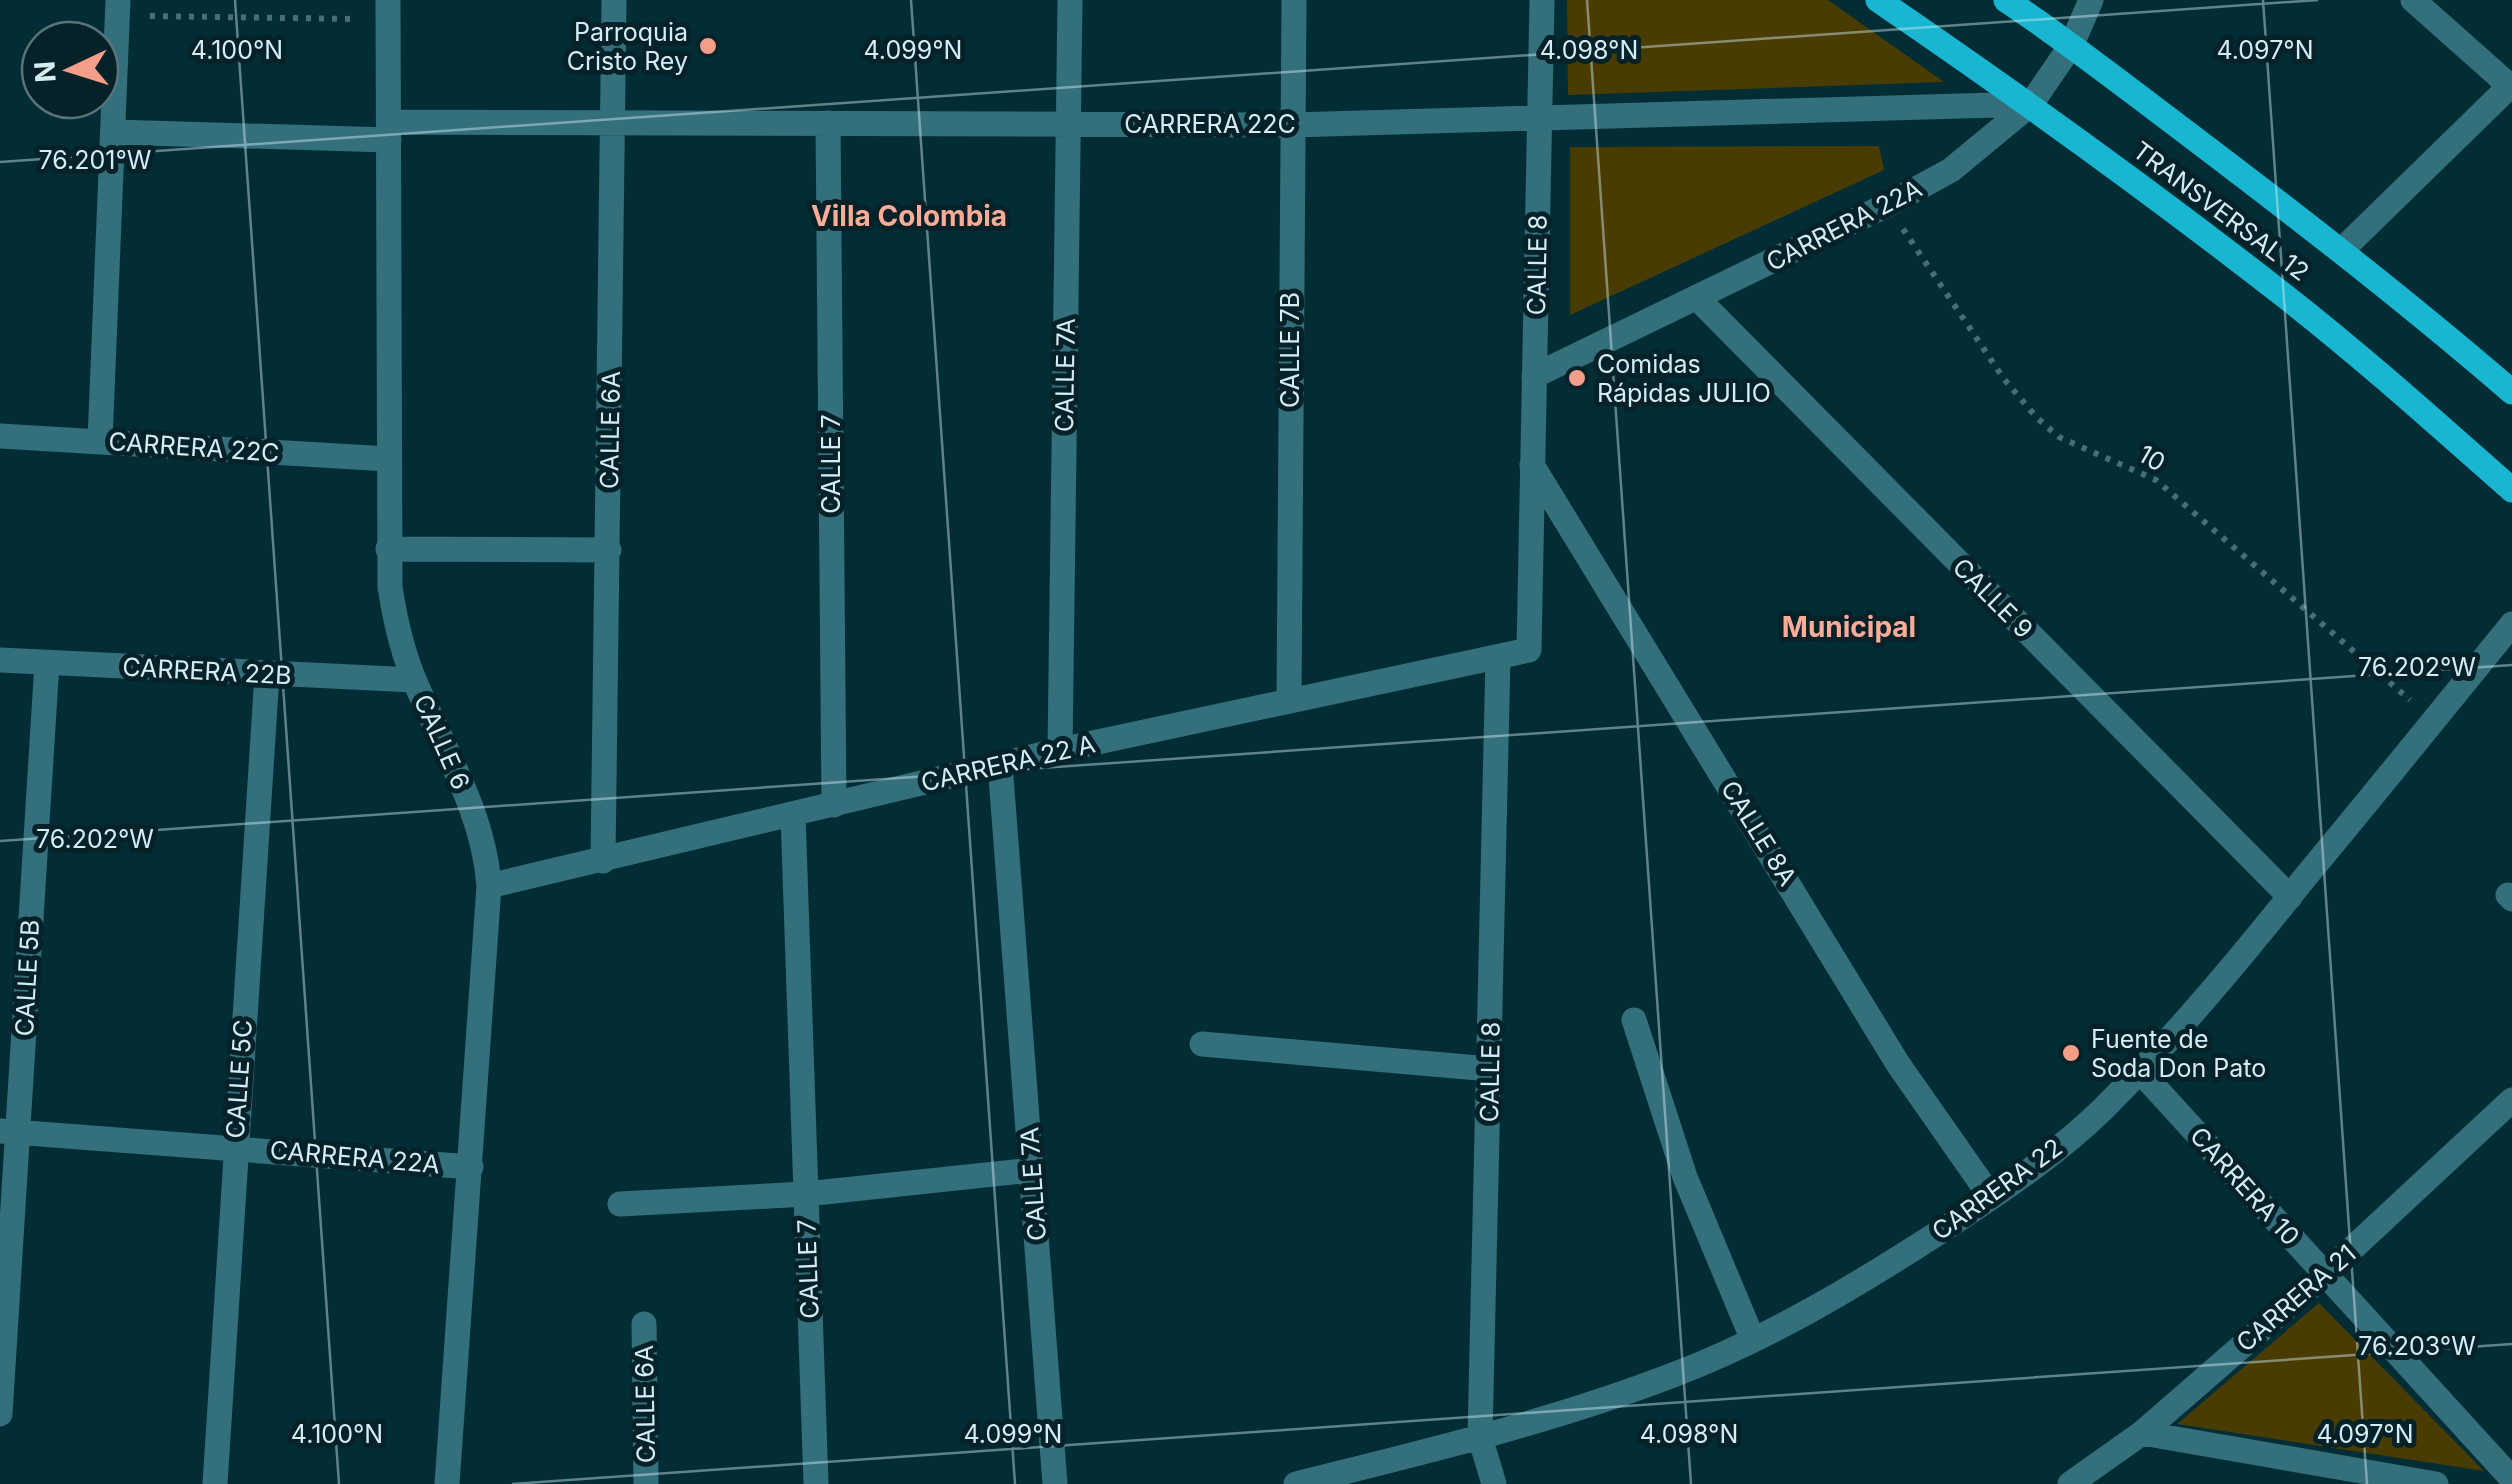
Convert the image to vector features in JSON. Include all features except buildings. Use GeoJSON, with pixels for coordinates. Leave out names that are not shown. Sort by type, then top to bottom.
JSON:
{"type":"FeatureCollection","features":[{"type":"Feature","properties":{"kind":"main road","name":"TRANSVERSAL 12"},"geometry":{"type":"LineString","coordinates":[[1878,0],[2030,104],[2286,297],[2512,490]]}},
{"type":"Feature","properties":{"kind":"main road","name":"TRANSVERSAL 12"},"geometry":{"type":"LineString","coordinates":[[2006,0],[2072,44],[2342,250],[2512,392]]}},
{"type":"Feature","properties":{"kind":"street","name":"CALLE 6A"},"geometry":{"type":"LineString","coordinates":[[604,860],[614,0]]}},
{"type":"Feature","properties":{"kind":"street","name":"CALLE 7A"},"geometry":{"type":"LineString","coordinates":[[1060,750],[1070,0]]}},
{"type":"Feature","properties":{"kind":"street","name":"CALLE 7B"},"geometry":{"type":"LineString","coordinates":[[1289,700],[1294,0]]}},
{"type":"Feature","properties":{"kind":"street","name":"CALLE 8"},"geometry":{"type":"LineString","coordinates":[[1528,650],[1542,0]]}},
{"type":"Feature","properties":{"kind":"street"},"geometry":{"type":"LineString","coordinates":[[2072,44],[2075,0]]}},
{"type":"Feature","properties":{"kind":"street","name":"CARRERA 22A"},"geometry":{"type":"LineString","coordinates":[[1534,376],[1951,170],[2030,104],[2072,44],[2090,0]]}},
{"type":"Feature","properties":{"kind":"street"},"geometry":{"type":"LineString","coordinates":[[2342,250],[2511,87],[2413,0]]}},
{"type":"Feature","properties":{"kind":"street"},"geometry":{"type":"LineString","coordinates":[[100,441],[117,8]]}},
{"type":"Feature","properties":{"kind":"street","name":"CALLE 6"},"geometry":{"type":"LineString","coordinates":[[388,10],[388,549],[397,630],[414,680],[480,831],[489,886],[447,1484]]}},
{"type":"Feature","properties":{"kind":"street","name":"CARRERA 22C"},"geometry":{"type":"LineString","coordinates":[[114,132],[389,131],[614,123],[1291,125],[2030,104]]}},
{"type":"Feature","properties":{"kind":"street","name":"CALLE 7"},"geometry":{"type":"LineString","coordinates":[[828,123],[834,805]]}},
{"type":"Feature","properties":{"kind":"street","name":"CALLE 9"},"geometry":{"type":"LineString","coordinates":[[1697,298],[2290,898]]}},
{"type":"Feature","properties":{"kind":"street","name":"CARRERA 22C"},"geometry":{"type":"LineString","coordinates":[[0,436],[388,460]]}},
{"type":"Feature","properties":{"kind":"street","name":"CALLE 8A"},"geometry":{"type":"LineString","coordinates":[[1532,465],[1898,1064],[1991,1197]]}},
{"type":"Feature","properties":{"kind":"street"},"geometry":{"type":"LineString","coordinates":[[388,549],[609,550]]}},
{"type":"Feature","properties":{"kind":"street","name":"CARRERA 22"},"geometry":{"type":"LineString","coordinates":[[1296,1484],[1480,1437],[1675,1374],[1826,1302],[2038,1164],[2090,1120],[2139,1070],[2290,898],[2512,624]]}},
{"type":"Feature","properties":{"kind":"street","name":"CARRERA 22 A"},"geometry":{"type":"LineString","coordinates":[[489,886],[1060,750],[1528,650]]}},
{"type":"Feature","properties":{"kind":"street","name":"CALLE 8"},"geometry":{"type":"LineString","coordinates":[[1494,1484],[1480,1437],[1498,658]]}},
{"type":"Feature","properties":{"kind":"street","name":"CARRERA 22B"},"geometry":{"type":"LineString","coordinates":[[0,660],[414,680]]}},
{"type":"Feature","properties":{"kind":"street","name":"CALLE 5B"},"geometry":{"type":"LineString","coordinates":[[0,1414],[9,1132],[47,662]]}},
{"type":"Feature","properties":{"kind":"street","name":"CALLE 5C"},"geometry":{"type":"LineString","coordinates":[[215,1484],[267,675]]}},
{"type":"Feature","properties":{"kind":"street","name":"CALLE 7A"},"geometry":{"type":"LineString","coordinates":[[1000,764],[1055,1484]]}},
{"type":"Feature","properties":{"kind":"street","name":"CALLE 7"},"geometry":{"type":"LineString","coordinates":[[793,815],[816,1484]]}},
{"type":"Feature","properties":{"kind":"street"},"geometry":{"type":"LineString","coordinates":[[1634,1020],[1685,1176],[1753,1340]]}},
{"type":"Feature","properties":{"kind":"street"},"geometry":{"type":"LineString","coordinates":[[1202,1044],[1490,1069]]}},
{"type":"Feature","properties":{"kind":"street","name":"CARRERA 10"},"geometry":{"type":"LineString","coordinates":[[2139,1070],[2512,1478]]}},
{"type":"Feature","properties":{"kind":"street","name":"CARRERA 21"},"geometry":{"type":"LineString","coordinates":[[2082,1480],[2325,1274],[2512,1100]]}},
{"type":"Feature","properties":{"kind":"street","name":"CARRERA 22A"},"geometry":{"type":"LineString","coordinates":[[9,1132],[471,1167]]}},
{"type":"Feature","properties":{"kind":"street"},"geometry":{"type":"LineString","coordinates":[[620,1204],[806,1194],[1032,1170]]}},
{"type":"Feature","properties":{"kind":"street","name":"CALLE 6A"},"geometry":{"type":"LineString","coordinates":[[644,1324],[646,1484]]}},
{"type":"Feature","properties":{"kind":"street"},"geometry":{"type":"LineString","coordinates":[[2142,1432],[2314,1474],[2436,1484]]}},
{"type":"Feature","properties":{"kind":"path"},"geometry":{"type":"LineString","coordinates":[[117,8],[388,10]]}},
{"type":"Feature","properties":{"kind":"path","name":"10"},"geometry":{"type":"LineString","coordinates":[[1887,204],[2004,379],[2037,418],[2059,437],[2156,480],[2434,720]]}},
{"type":"Feature","properties":{"kind":"shaded area"},"geometry":{"type":"Polygon","coordinates":[[[1567,0],[1828,0],[1944,82],[1568,95],[1567,0]]]}},
{"type":"Feature","properties":{"kind":"shaded area"},"geometry":{"type":"Polygon","coordinates":[[[1879,146],[1884,170],[1570,315],[1570,147],[1879,146]]]}},
{"type":"Feature","properties":{"kind":"shaded area"},"geometry":{"type":"Polygon","coordinates":[[[2319,1303],[2484,1471],[2177,1424],[2319,1303]]]}},
{"type":"Feature","properties":{"kind":"place","name":"Parroquia Cristo Rey"},"geometry":{"type":"Point","coordinates":[708,46]}},
{"type":"Feature","properties":{"kind":"place","name":"Comidas Rápidas JULIO"},"geometry":{"type":"Point","coordinates":[1577,378]}},
{"type":"Feature","properties":{"kind":"place","name":"Fuente de Soda Don Pato"},"geometry":{"type":"Point","coordinates":[2071,1053]}},
{"type":"Feature","properties":{"kind":"district","name":"Villa Colombia"},"geometry":{"type":"Point","coordinates":[909,216]}},
{"type":"Feature","properties":{"kind":"district","name":"Municipal"},"geometry":{"type":"Point","coordinates":[1849,627]}}]}
